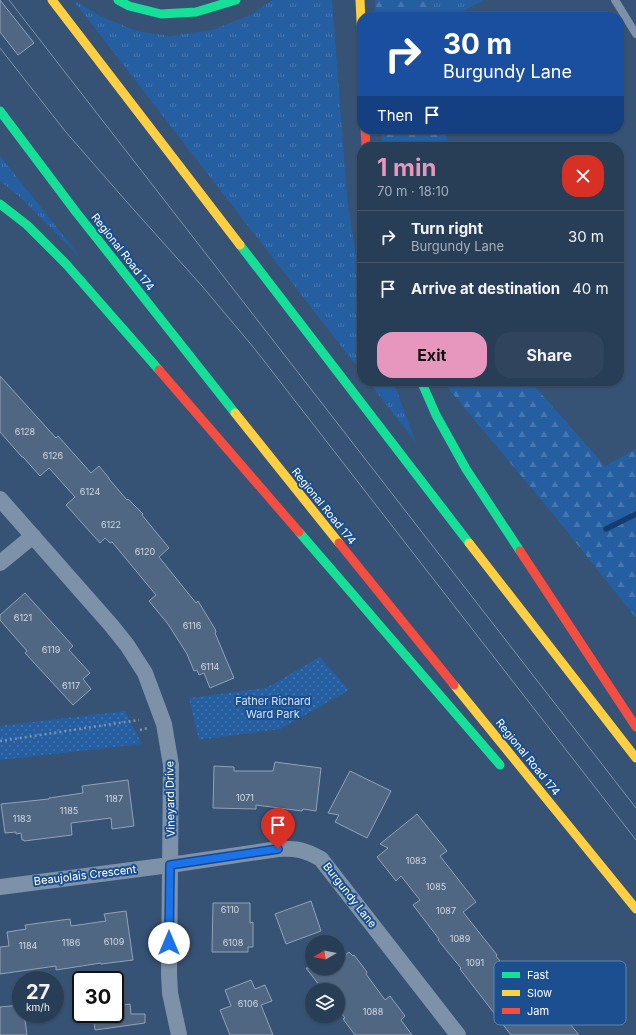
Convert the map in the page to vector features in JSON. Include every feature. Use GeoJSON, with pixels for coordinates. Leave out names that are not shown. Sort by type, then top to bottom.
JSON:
{"type":"FeatureCollection","features":[{"type":"Feature","properties":{"kind":"highway"},"geometry":{"type":"LineString","coordinates":[[52,0],[316,345],[636,758]]}},
{"type":"Feature","properties":{"kind":"highway"},"geometry":{"type":"LineString","coordinates":[[118,0],[130,6],[161,14],[196,12],[236,0]]}},
{"type":"Feature","properties":{"kind":"highway"},"geometry":{"type":"LineString","coordinates":[[360,0],[361,12]]}},
{"type":"Feature","properties":{"kind":"highway","name":"Regional Road 174"},"geometry":{"type":"LineString","coordinates":[[0,112],[76,212],[299,494],[636,909]]}},
{"type":"Feature","properties":{"kind":"highway"},"geometry":{"type":"LineString","coordinates":[[0,204],[27,225],[66,264],[505,770]]}},
{"type":"Feature","properties":{"kind":"highway"},"geometry":{"type":"LineString","coordinates":[[423,386],[436,415],[466,469],[636,727]]}},
{"type":"Feature","properties":{"kind":"highway"},"geometry":{"type":"LineString","coordinates":[[599,878],[636,920]]}},
{"type":"Feature","properties":{"kind":"street","name":"Vineyard Drive"},"geometry":{"type":"LineString","coordinates":[[0,499],[128,645],[145,673],[164,724],[171,765],[169,974],[170,993],[179,1035]]}},
{"type":"Feature","properties":{"kind":"street"},"geometry":{"type":"LineString","coordinates":[[0,563],[33,536]]}},
{"type":"Feature","properties":{"kind":"street","name":"Burgundy Lane"},"geometry":{"type":"LineString","coordinates":[[170,865],[290,848],[302,850],[322,859],[458,1035]]}},
{"type":"Feature","properties":{"kind":"street","name":"Beaujolais Crescent"},"geometry":{"type":"LineString","coordinates":[[0,886],[170,865]]}},
{"type":"Feature","properties":{"kind":"lane"},"geometry":{"type":"LineString","coordinates":[[615,0],[622,12]]}},
{"type":"Feature","properties":{"kind":"lane"},"geometry":{"type":"LineString","coordinates":[[624,15],[636,34]]}},
{"type":"Feature","properties":{"kind":"path"},"geometry":{"type":"LineString","coordinates":[[0,741],[139,720]]}},
{"type":"Feature","properties":{"kind":"green space"},"geometry":{"type":"Polygon","coordinates":[[[73,0],[102,17],[137,31],[169,36],[212,30],[253,14],[272,0],[332,0],[347,197],[357,263],[357,367],[73,0]]]}},
{"type":"Feature","properties":{"kind":"green space"},"geometry":{"type":"Polygon","coordinates":[[[375,0],[430,0],[431,12],[376,12],[375,0]]]}},
{"type":"Feature","properties":{"kind":"green space"},"geometry":{"type":"Polygon","coordinates":[[[430,0],[484,0],[461,12],[431,12],[430,0]]]}},
{"type":"Feature","properties":{"kind":"green space"},"geometry":{"type":"Polygon","coordinates":[[[381,134],[446,134],[447,142],[382,142],[381,134]]]}},
{"type":"Feature","properties":{"kind":"green space"},"geometry":{"type":"Polygon","coordinates":[[[0,156],[82,259],[20,197],[0,181],[0,156]]]}},
{"type":"Feature","properties":{"kind":"green space"},"geometry":{"type":"Polygon","coordinates":[[[372,386],[395,386],[416,443],[372,386]]]}},
{"type":"Feature","properties":{"kind":"green space"},"geometry":{"type":"Polygon","coordinates":[[[446,386],[534,386],[605,466],[636,449],[636,618],[553,514],[446,386]]]}},
{"type":"Feature","properties":{"kind":"green space","name":"Father Richard Ward Park"},"geometry":{"type":"Polygon","coordinates":[[[320,657],[349,690],[280,729],[199,740],[189,698],[266,688],[320,657]]]}},
{"type":"Feature","properties":{"kind":"green space"},"geometry":{"type":"Polygon","coordinates":[[[125,711],[142,744],[0,760],[0,726],[125,711]]]}},
{"type":"Feature","properties":{"kind":"building"},"geometry":{"type":"Polygon","coordinates":[[[0,0],[34,43],[18,55],[0,32],[0,0]]]}},
{"type":"Feature","properties":{"kind":"building"},"geometry":{"type":"Polygon","coordinates":[[[0,376],[56,438],[58,436],[91,473],[99,466],[127,500],[128,499],[143,514],[142,515],[169,548],[159,557],[196,603],[198,601],[215,629],[215,633],[234,678],[210,688],[204,673],[199,675],[197,670],[194,671],[187,654],[168,624],[149,601],[156,595],[112,542],[110,543],[105,538],[100,543],[66,505],[75,497],[49,468],[40,476],[0,432],[0,376]]]}},
{"type":"Feature","properties":{"kind":"building"},"geometry":{"type":"Polygon","coordinates":[[[25,593],[73,646],[69,650],[90,673],[83,679],[91,689],[73,705],[25,653],[27,651],[0,620],[0,615],[25,593]]]}},
{"type":"Feature","properties":{"kind":"building"},"geometry":{"type":"Polygon","coordinates":[[[275,762],[321,768],[316,811],[303,809],[302,811],[256,805],[256,809],[213,808],[214,766],[234,767],[234,771],[273,771],[275,762]]]}},
{"type":"Feature","properties":{"kind":"building"},"geometry":{"type":"Polygon","coordinates":[[[350,771],[391,791],[367,838],[335,822],[339,815],[328,813],[350,771]]]}},
{"type":"Feature","properties":{"kind":"building"},"geometry":{"type":"Polygon","coordinates":[[[128,780],[134,826],[112,829],[111,818],[71,823],[72,835],[24,841],[22,840],[21,833],[5,833],[1,804],[49,799],[83,793],[82,786],[128,780]]]}},
{"type":"Feature","properties":{"kind":"building"},"geometry":{"type":"Polygon","coordinates":[[[417,814],[447,851],[440,856],[476,902],[463,912],[497,955],[496,956],[500,961],[494,961],[494,1013],[413,905],[420,900],[401,876],[396,881],[377,857],[388,848],[380,844],[417,814]]]}},
{"type":"Feature","properties":{"kind":"building"},"geometry":{"type":"Polygon","coordinates":[[[311,901],[321,931],[310,935],[305,935],[305,937],[286,944],[275,914],[311,901]]]}},
{"type":"Feature","properties":{"kind":"building"},"geometry":{"type":"Polygon","coordinates":[[[213,903],[250,903],[250,923],[253,922],[253,947],[248,947],[248,952],[212,952],[213,903]]]}},
{"type":"Feature","properties":{"kind":"building"},"geometry":{"type":"Polygon","coordinates":[[[126,911],[133,960],[56,970],[56,966],[12,971],[12,972],[0,974],[0,947],[9,946],[7,932],[26,929],[25,925],[70,919],[71,926],[106,921],[104,914],[126,911]]]}},
{"type":"Feature","properties":{"kind":"building"},"geometry":{"type":"Polygon","coordinates":[[[349,952],[353,956],[354,955],[385,1000],[390,996],[405,1016],[401,1020],[412,1035],[355,1035],[345,1022],[345,983],[318,983],[311,975],[345,975],[345,955],[349,952]]]}},
{"type":"Feature","properties":{"kind":"building"},"geometry":{"type":"Polygon","coordinates":[[[251,980],[255,989],[265,985],[272,1001],[261,1005],[273,1035],[230,1035],[220,1010],[231,1006],[225,990],[251,980]]]}},
{"type":"Feature","properties":{"kind":"building"},"geometry":{"type":"Polygon","coordinates":[[[130,1004],[131,1014],[145,1014],[145,1023],[95,1030],[94,1023],[124,1023],[124,1005],[130,1004]]]}},
{"type":"Feature","properties":{"kind":"building"},"geometry":{"type":"Polygon","coordinates":[[[12,1006],[12,1023],[25,1023],[27,1035],[0,1035],[0,1007],[12,1006]]]}},
{"type":"Feature","properties":{"kind":"building"},"geometry":{"type":"Polygon","coordinates":[[[503,1025],[571,1025],[579,1035],[511,1035],[503,1025]]]}},
{"type":"Feature","properties":{"kind":"waterway"},"geometry":{"type":"LineString","coordinates":[[606,529],[636,514]]}},
{"type":"Feature","properties":{"kind":"tram line"},"geometry":{"type":"LineString","coordinates":[[9,0],[636,808]]}},
{"type":"Feature","properties":{"kind":"tram line"},"geometry":{"type":"LineString","coordinates":[[0,48],[65,131],[202,286],[254,348],[636,840]]}},
{"type":"Feature","properties":{"kind":"traffic: fast"},"geometry":{"type":"LineString","coordinates":[[118,0],[129,6],[161,14],[196,12],[236,0]]}},
{"type":"Feature","properties":{"kind":"traffic: fast"},"geometry":{"type":"LineString","coordinates":[[0,111],[76,212],[235,413]]}},
{"type":"Feature","properties":{"kind":"traffic: fast"},"geometry":{"type":"LineString","coordinates":[[0,204],[27,225],[66,264],[159,370]]}},
{"type":"Feature","properties":{"kind":"traffic: fast"},"geometry":{"type":"LineString","coordinates":[[240,245],[469,543]]}},
{"type":"Feature","properties":{"kind":"traffic: fast"},"geometry":{"type":"LineString","coordinates":[[423,386],[436,415],[466,469],[520,551]]}},
{"type":"Feature","properties":{"kind":"traffic: fast"},"geometry":{"type":"LineString","coordinates":[[299,532],[500,765]]}},
{"type":"Feature","properties":{"kind":"traffic: slow"},"geometry":{"type":"LineString","coordinates":[[52,0],[240,245]]}},
{"type":"Feature","properties":{"kind":"traffic: slow"},"geometry":{"type":"LineString","coordinates":[[360,0],[361,12]]}},
{"type":"Feature","properties":{"kind":"traffic: slow"},"geometry":{"type":"LineString","coordinates":[[235,413],[339,543]]}},
{"type":"Feature","properties":{"kind":"traffic: slow"},"geometry":{"type":"LineString","coordinates":[[469,543],[636,758]]}},
{"type":"Feature","properties":{"kind":"traffic: slow"},"geometry":{"type":"LineString","coordinates":[[454,685],[636,909]]}},
{"type":"Feature","properties":{"kind":"traffic: jam"},"geometry":{"type":"LineString","coordinates":[[365,134],[366,142]]}},
{"type":"Feature","properties":{"kind":"traffic: jam"},"geometry":{"type":"LineString","coordinates":[[159,370],[299,532]]}},
{"type":"Feature","properties":{"kind":"traffic: jam"},"geometry":{"type":"LineString","coordinates":[[339,543],[454,685]]}},
{"type":"Feature","properties":{"kind":"traffic: jam"},"geometry":{"type":"LineString","coordinates":[[520,551],[636,727]]}},
{"type":"Feature","properties":{"kind":"route"},"geometry":{"type":"LineString","coordinates":[[169,943],[170,865],[278,849]]}}]}
